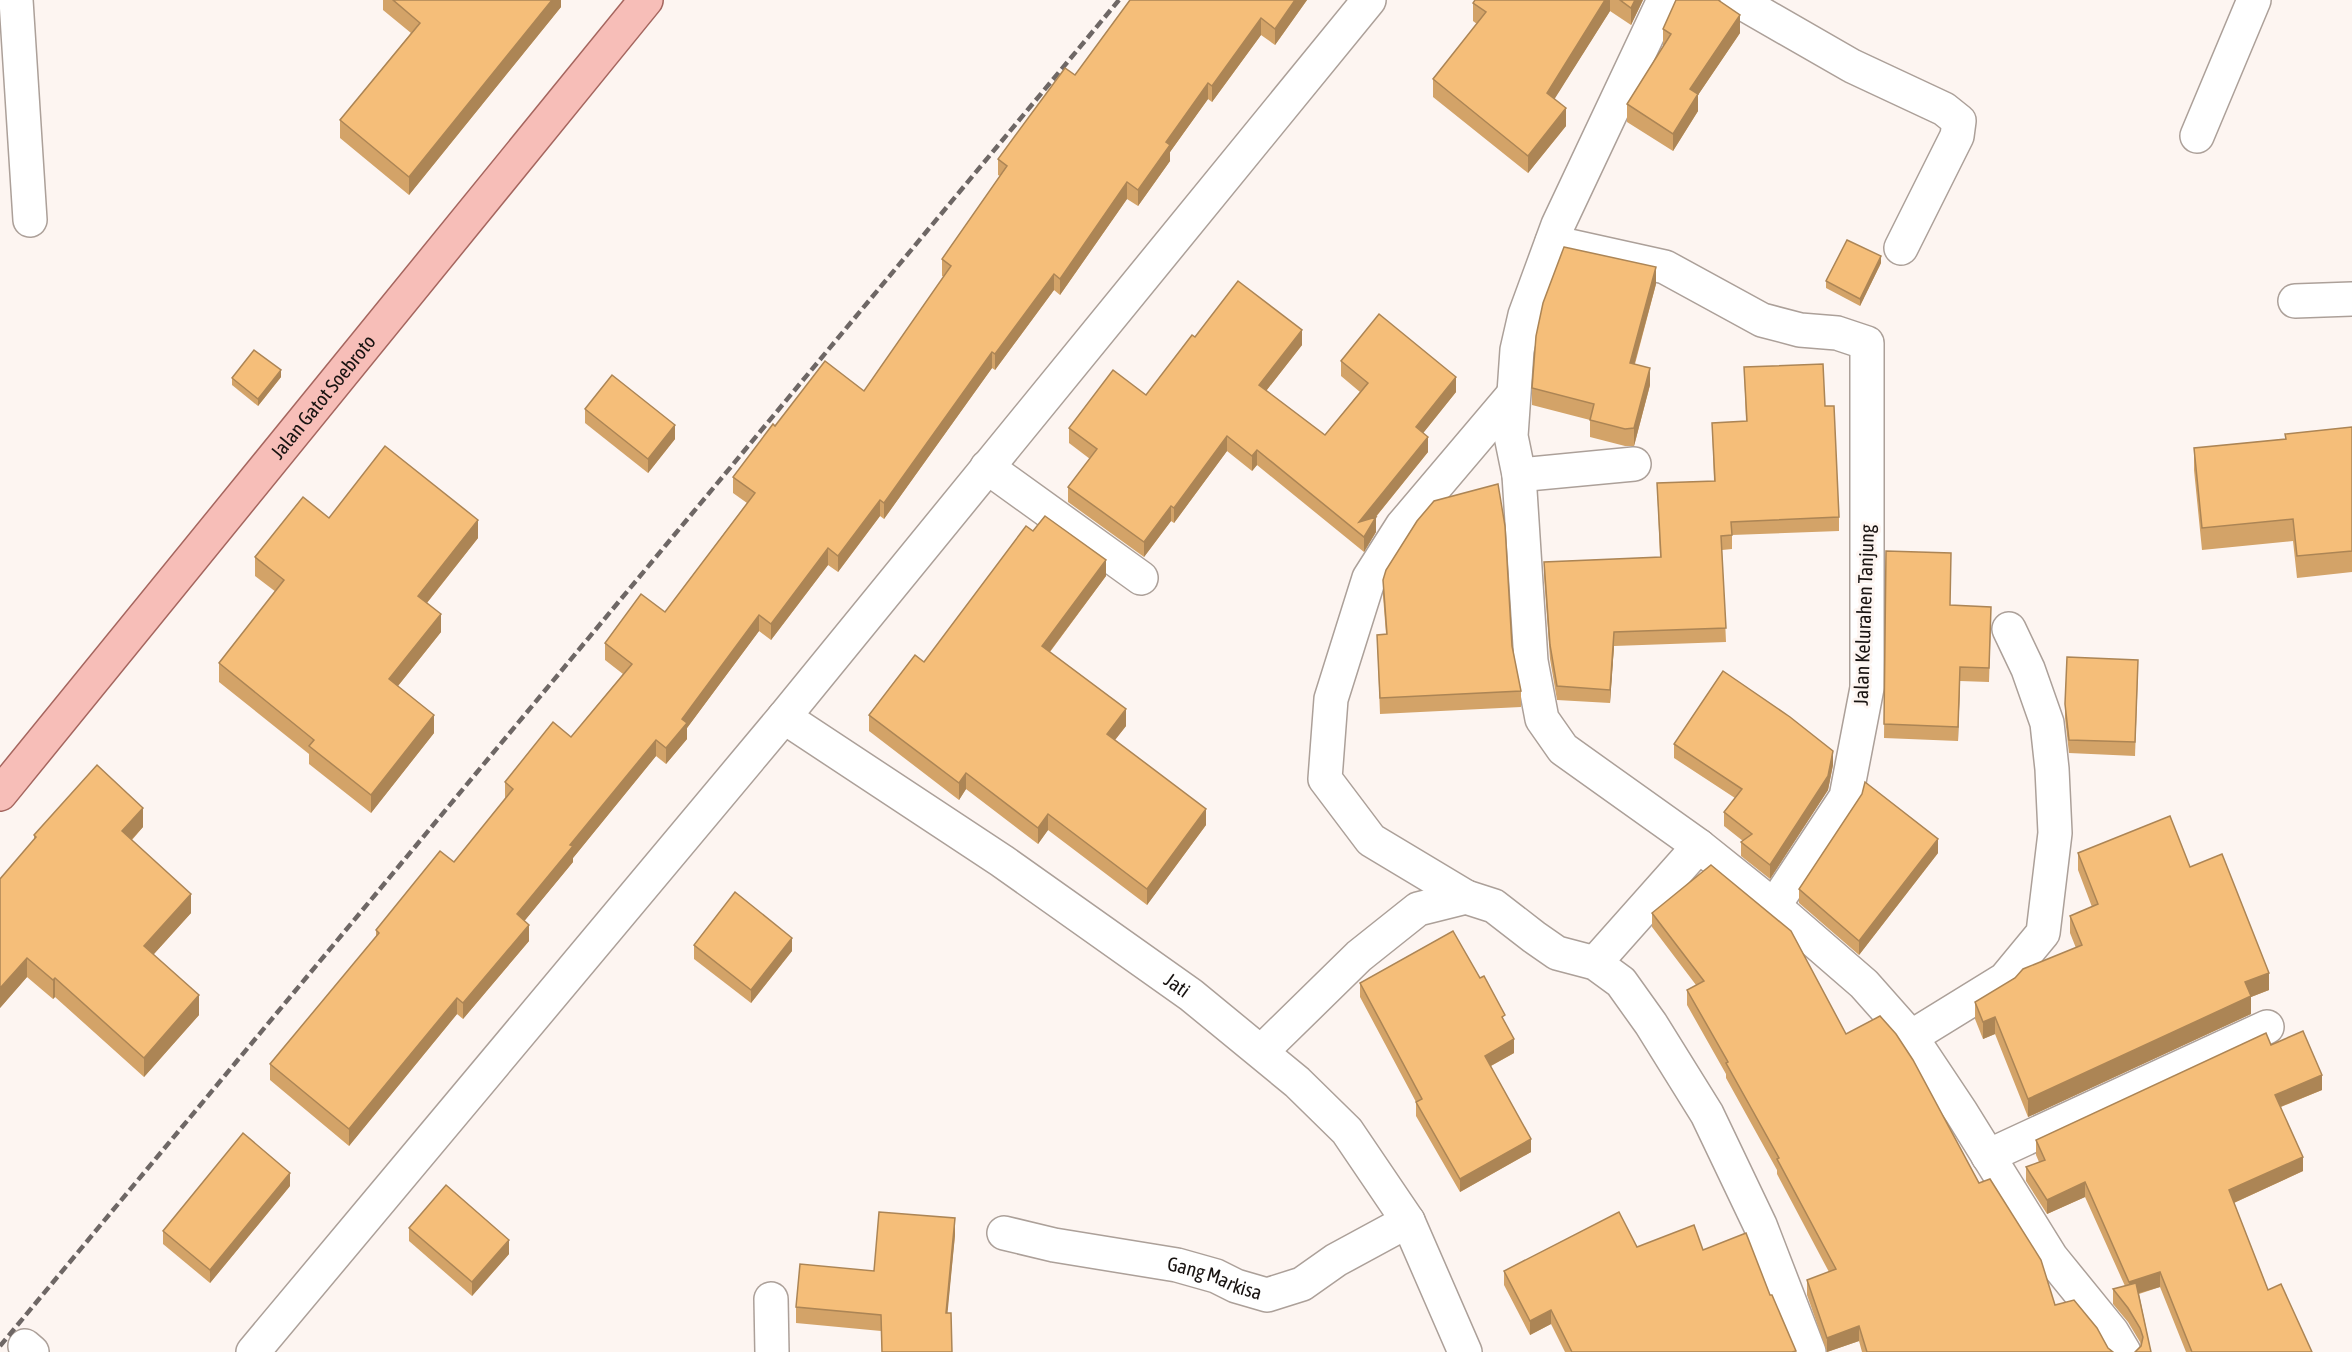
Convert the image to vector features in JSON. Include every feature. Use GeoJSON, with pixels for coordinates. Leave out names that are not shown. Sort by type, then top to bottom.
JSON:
{"type":"FeatureCollection","features":[{"type":"Feature","properties":{"kind":"main road","name":"Jalan Gatot Soebroto"},"geometry":{"type":"LineString","coordinates":[[0,794],[646,0]]}},
{"type":"Feature","properties":{"kind":"street"},"geometry":{"type":"LineString","coordinates":[[16,0],[30,220]]}},
{"type":"Feature","properties":{"kind":"street"},"geometry":{"type":"LineString","coordinates":[[253,1352],[784,717],[1369,0]]}},
{"type":"Feature","properties":{"kind":"street"},"geometry":{"type":"LineString","coordinates":[[1664,0],[1552,242],[1525,315],[1517,350],[1511,436],[1519,475],[1531,661],[1542,719],[1563,749],[1699,846],[1774,906],[1864,984],[1911,1037],[2051,1257],[2112,1332],[2124,1352]]}},
{"type":"Feature","properties":{"kind":"street"},"geometry":{"type":"LineString","coordinates":[[1737,0],[1852,66],[1944,109],[1959,121],[1958,136],[1901,248]]}},
{"type":"Feature","properties":{"kind":"street"},"geometry":{"type":"LineString","coordinates":[[2197,136],[2254,0]]}},
{"type":"Feature","properties":{"kind":"street","name":"Jalan Kelurahen Tanjung"},"geometry":{"type":"LineString","coordinates":[[1552,242],[1665,267],[1762,320],[1800,330],[1837,333],[1867,343],[1867,688],[1846,797],[1774,906]]}},
{"type":"Feature","properties":{"kind":"street"},"geometry":{"type":"LineString","coordinates":[[2295,301],[2352,298]]}},
{"type":"Feature","properties":{"kind":"street"},"geometry":{"type":"LineString","coordinates":[[1513,395],[1402,526],[1369,578],[1331,699],[1325,779],[1371,840],[1466,897],[1494,906],[1557,953],[1595,963],[1621,982],[1651,1024],[1707,1114],[1760,1225],[1809,1352]]}},
{"type":"Feature","properties":{"kind":"street"},"geometry":{"type":"LineString","coordinates":[[1519,475],[1634,464]]}},
{"type":"Feature","properties":{"kind":"street"},"geometry":{"type":"LineString","coordinates":[[987,467],[1141,578]]}},
{"type":"Feature","properties":{"kind":"street"},"geometry":{"type":"LineString","coordinates":[[1911,1037],[2005,979],[2043,933],[2055,833],[2047,723],[2028,669],[2010,629]]}},
{"type":"Feature","properties":{"kind":"street","name":"Jati"},"geometry":{"type":"LineString","coordinates":[[784,717],[1002,861],[1191,995],[1262,1052],[1347,1131],[1408,1221],[1465,1352]]}},
{"type":"Feature","properties":{"kind":"street"},"geometry":{"type":"LineString","coordinates":[[1595,963],[1699,846]]}},
{"type":"Feature","properties":{"kind":"street"},"geometry":{"type":"LineString","coordinates":[[1262,1052],[1359,956],[1418,909],[1466,897]]}},
{"type":"Feature","properties":{"kind":"street"},"geometry":{"type":"LineString","coordinates":[[1988,1156],[2267,1027]]}},
{"type":"Feature","properties":{"kind":"street","name":"Gang Markisa"},"geometry":{"type":"LineString","coordinates":[[1004,1233],[1054,1245],[1177,1265],[1216,1276],[1236,1286],[1267,1295],[1302,1284],[1336,1260],[1408,1221]]}},
{"type":"Feature","properties":{"kind":"street"},"geometry":{"type":"LineString","coordinates":[[771,1299],[772,1352]]}},
{"type":"Feature","properties":{"kind":"building"},"geometry":{"type":"Polygon","coordinates":[[[393,0],[552,0],[409,177],[340,120],[420,23],[393,0]]]}},
{"type":"Feature","properties":{"kind":"building"},"geometry":{"type":"Polygon","coordinates":[[[1130,0],[1295,0],[1275,29],[1261,18],[1212,86],[1208,83],[1166,142],[1170,145],[1138,190],[1127,182],[1060,279],[1054,274],[995,354],[992,352],[884,503],[880,500],[838,556],[828,548],[771,624],[759,615],[682,719],[687,723],[666,748],[656,740],[517,914],[529,925],[463,1003],[457,998],[349,1129],[270,1064],[379,933],[376,930],[440,851],[454,862],[513,789],[505,782],[553,722],[571,737],[632,664],[605,643],[641,594],[665,612],[755,493],[733,477],[825,361],[864,391],[951,266],[942,259],[1007,166],[998,159],[1065,68],[1075,75],[1130,0]]]}},
{"type":"Feature","properties":{"kind":"building"},"geometry":{"type":"Polygon","coordinates":[[[1475,0],[1605,0],[1547,93],[1566,108],[1528,156],[1433,79],[1486,12],[1473,3],[1475,0]]]}},
{"type":"Feature","properties":{"kind":"building"},"geometry":{"type":"Polygon","coordinates":[[[1620,0],[1635,0],[1631,8],[1620,0]]]}},
{"type":"Feature","properties":{"kind":"building"},"geometry":{"type":"Polygon","coordinates":[[[1676,0],[1718,0],[1740,15],[1690,89],[1698,94],[1673,134],[1627,104],[1671,34],[1663,29],[1676,0]]]}},
{"type":"Feature","properties":{"kind":"building"},"geometry":{"type":"Polygon","coordinates":[[[1847,240],[1881,256],[1860,299],[1826,281],[1847,240]]]}},
{"type":"Feature","properties":{"kind":"building"},"geometry":{"type":"Polygon","coordinates":[[[1564,247],[1656,267],[1630,363],[1650,368],[1634,428],[1625,429],[1590,420],[1594,404],[1532,388],[1536,336],[1543,303],[1564,247]]]}},
{"type":"Feature","properties":{"kind":"building"},"geometry":{"type":"Polygon","coordinates":[[[1238,281],[1302,330],[1259,385],[1325,435],[1368,383],[1341,361],[1379,314],[1456,377],[1416,427],[1428,437],[1359,522],[1376,517],[1364,537],[1257,450],[1252,456],[1227,436],[1174,508],[1171,506],[1144,542],[1068,487],[1097,449],[1069,428],[1113,370],[1146,395],[1192,335],[1195,337],[1238,281]]]}},
{"type":"Feature","properties":{"kind":"building"},"geometry":{"type":"Polygon","coordinates":[[[254,350],[281,370],[258,399],[232,378],[254,350]]]}},
{"type":"Feature","properties":{"kind":"building"},"geometry":{"type":"Polygon","coordinates":[[[1823,364],[1825,406],[1834,406],[1839,517],[1731,522],[1732,535],[1721,536],[1726,628],[1614,632],[1610,690],[1557,686],[1550,645],[1544,562],[1661,557],[1657,483],[1715,481],[1712,423],[1747,421],[1744,367],[1823,364]]]}},
{"type":"Feature","properties":{"kind":"building"},"geometry":{"type":"Polygon","coordinates":[[[612,375],[675,425],[648,459],[585,409],[612,375]]]}},
{"type":"Feature","properties":{"kind":"building"},"geometry":{"type":"Polygon","coordinates":[[[2352,427],[2352,551],[2297,556],[2293,519],[2202,528],[2194,448],[2286,439],[2285,434],[2352,427]]]}},
{"type":"Feature","properties":{"kind":"building"},"geometry":{"type":"Polygon","coordinates":[[[385,446],[478,520],[418,596],[441,614],[389,679],[434,715],[371,795],[309,746],[314,740],[219,663],[284,580],[255,557],[303,497],[329,518],[385,446]]]}},
{"type":"Feature","properties":{"kind":"building"},"geometry":{"type":"Polygon","coordinates":[[[1498,484],[1505,526],[1512,646],[1521,691],[1380,698],[1377,635],[1387,634],[1383,580],[1386,570],[1417,521],[1434,501],[1498,484]]]}},
{"type":"Feature","properties":{"kind":"building"},"geometry":{"type":"Polygon","coordinates":[[[1045,516],[1106,560],[1042,646],[1126,709],[1107,734],[1206,809],[1147,889],[1048,814],[1038,828],[966,773],[959,783],[869,715],[915,655],[924,662],[1026,526],[1033,531],[1045,516]]]}},
{"type":"Feature","properties":{"kind":"building"},"geometry":{"type":"Polygon","coordinates":[[[1886,551],[1951,553],[1950,605],[1991,607],[1989,668],[1960,667],[1958,727],[1884,724],[1886,551]]]}},
{"type":"Feature","properties":{"kind":"building"},"geometry":{"type":"Polygon","coordinates":[[[2067,657],[2138,660],[2135,742],[2069,740],[2065,704],[2067,657]]]}},
{"type":"Feature","properties":{"kind":"building"},"geometry":{"type":"Polygon","coordinates":[[[1723,671],[1790,717],[1833,751],[1828,776],[1770,865],[1741,842],[1752,834],[1724,812],[1742,789],[1674,744],[1723,671]]]}},
{"type":"Feature","properties":{"kind":"building"},"geometry":{"type":"Polygon","coordinates":[[[97,765],[143,808],[122,831],[191,894],[144,946],[199,995],[144,1058],[55,978],[53,980],[27,958],[0,988],[0,879],[36,837],[34,835],[97,765]]]}},
{"type":"Feature","properties":{"kind":"building"},"geometry":{"type":"Polygon","coordinates":[[[1865,782],[1938,839],[1859,941],[1799,889],[1862,794],[1865,782]]]}},
{"type":"Feature","properties":{"kind":"building"},"geometry":{"type":"Polygon","coordinates":[[[2170,816],[2190,867],[2222,854],[2269,973],[2245,982],[2251,996],[2028,1099],[1995,1017],[1983,1022],[1975,1002],[2015,978],[2023,969],[2082,945],[2070,916],[2098,904],[2078,853],[2170,816]]]}},
{"type":"Feature","properties":{"kind":"building"},"geometry":{"type":"Polygon","coordinates":[[[1711,865],[1791,931],[1846,1034],[1880,1016],[1896,1034],[1913,1060],[1979,1183],[1990,1179],[2041,1260],[2055,1305],[2074,1300],[2113,1352],[1867,1352],[1859,1326],[1827,1338],[1807,1280],[1836,1269],[1777,1159],[1779,1158],[1726,1063],[1728,1062],[1687,990],[1704,981],[1652,913],[1711,865]]]}},
{"type":"Feature","properties":{"kind":"building"},"geometry":{"type":"Polygon","coordinates":[[[735,892],[792,938],[751,990],[694,945],[735,892]]]}},
{"type":"Feature","properties":{"kind":"building"},"geometry":{"type":"Polygon","coordinates":[[[1453,931],[1480,978],[1484,976],[1505,1015],[1502,1017],[1514,1039],[1485,1056],[1531,1139],[1460,1179],[1416,1102],[1422,1099],[1360,983],[1453,931]]]}},
{"type":"Feature","properties":{"kind":"building"},"geometry":{"type":"Polygon","coordinates":[[[2303,1031],[2322,1075],[2275,1095],[2303,1157],[2229,1190],[2268,1290],[2281,1284],[2312,1352],[2192,1352],[2160,1272],[2129,1282],[2085,1182],[2047,1200],[2026,1167],[2045,1160],[2036,1140],[2266,1033],[2271,1045],[2303,1031]]]}},
{"type":"Feature","properties":{"kind":"building"},"geometry":{"type":"Polygon","coordinates":[[[243,1133],[290,1173],[210,1270],[163,1231],[243,1133]]]}},
{"type":"Feature","properties":{"kind":"building"},"geometry":{"type":"Polygon","coordinates":[[[446,1185],[509,1240],[472,1282],[409,1228],[446,1185]]]}},
{"type":"Feature","properties":{"kind":"building"},"geometry":{"type":"Polygon","coordinates":[[[879,1212],[955,1218],[946,1313],[951,1313],[952,1352],[882,1352],[881,1315],[796,1307],[800,1264],[874,1271],[879,1212]]]}},
{"type":"Feature","properties":{"kind":"building"},"geometry":{"type":"Polygon","coordinates":[[[1619,1212],[1637,1247],[1694,1225],[1703,1250],[1746,1233],[1770,1295],[1772,1295],[1796,1351],[1572,1352],[1551,1310],[1530,1321],[1504,1271],[1619,1212]]]}},
{"type":"Feature","properties":{"kind":"building"},"geometry":{"type":"Polygon","coordinates":[[[2136,1283],[2151,1352],[2135,1352],[2141,1346],[2143,1337],[2140,1328],[2113,1289],[2136,1283]]]}},
{"type":"Feature","properties":{"kind":"railway"},"geometry":{"type":"LineString","coordinates":[[0,1346],[1119,0]]}}]}
